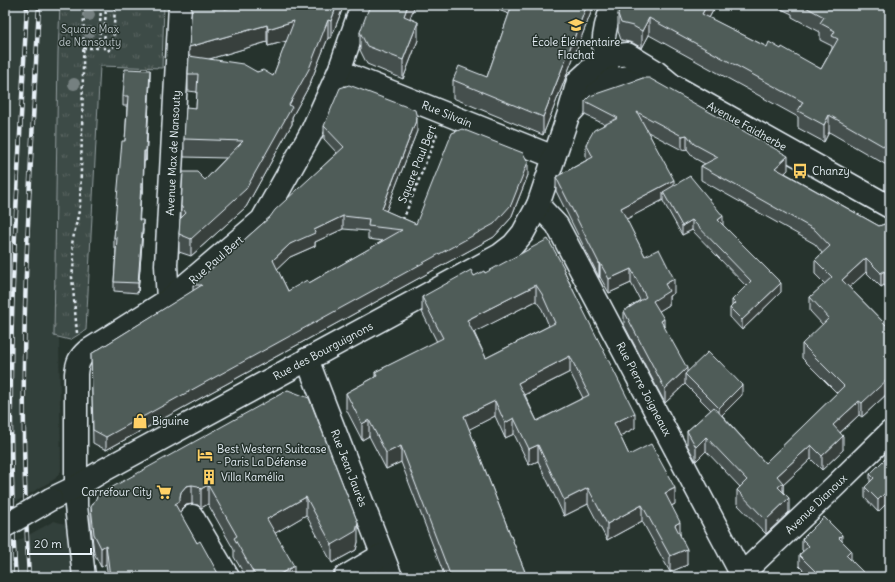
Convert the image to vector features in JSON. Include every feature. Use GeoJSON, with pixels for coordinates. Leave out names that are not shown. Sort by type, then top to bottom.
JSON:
{"type":"FeatureCollection","features":[{"type":"Feature","properties":{"kind":"street","name":"Avenue Max de Nansouty"},"geometry":{"type":"LineString","coordinates":[[168,300],[166,265],[180,5]]}},
{"type":"Feature","properties":{"kind":"street","name":"Rue Paul Bert"},"geometry":{"type":"LineString","coordinates":[[85,353],[168,300],[262,220],[311,133],[339,71],[362,5]]}},
{"type":"Feature","properties":{"kind":"street"},"geometry":{"type":"LineString","coordinates":[[611,80],[604,56],[603,45],[607,19],[613,5]]}},
{"type":"Feature","properties":{"kind":"street","name":"Avenue Faidherbe"},"geometry":{"type":"LineString","coordinates":[[604,56],[627,54],[655,71],[672,85],[890,206]]}},
{"type":"Feature","properties":{"kind":"street","name":"Rue des Bourguignons"},"geometry":{"type":"LineString","coordinates":[[5,526],[51,499],[76,487],[104,470],[500,254],[513,245],[523,233],[538,205],[570,113],[578,81],[604,56]]}},
{"type":"Feature","properties":{"kind":"street","name":"Rue Silvain"},"geometry":{"type":"LineString","coordinates":[[339,71],[554,157]]}},
{"type":"Feature","properties":{"kind":"street","name":"Rue des Bourguignons"},"geometry":{"type":"LineString","coordinates":[[570,113],[594,87],[611,80],[638,75],[672,85]]}},
{"type":"Feature","properties":{"kind":"street","name":"Rue Pierre Joigneaux"},"geometry":{"type":"LineString","coordinates":[[538,205],[557,225],[743,576]]}},
{"type":"Feature","properties":{"kind":"street"},"geometry":{"type":"LineString","coordinates":[[84,577],[76,506],[76,374],[80,357],[85,353]]}},
{"type":"Feature","properties":{"kind":"street","name":"Rue Jean Jaurès"},"geometry":{"type":"LineString","coordinates":[[307,359],[391,577]]}},
{"type":"Feature","properties":{"kind":"street","name":"Avenue Dianoux"},"geometry":{"type":"LineString","coordinates":[[743,576],[890,432]]}},
{"type":"Feature","properties":{"kind":"street"},"geometry":{"type":"LineString","coordinates":[[192,516],[228,577]]}},
{"type":"Feature","properties":{"kind":"street"},"geometry":{"type":"LineString","coordinates":[[345,577],[382,555]]}},
{"type":"Feature","properties":{"kind":"path"},"geometry":{"type":"LineString","coordinates":[[84,5],[80,206],[72,244],[74,262],[72,277],[77,335],[85,353]]}},
{"type":"Feature","properties":{"kind":"path"},"geometry":{"type":"LineString","coordinates":[[83,48],[99,48],[101,5]]}},
{"type":"Feature","properties":{"kind":"path"},"geometry":{"type":"LineString","coordinates":[[106,5],[104,48],[107,51],[113,47],[115,5]]}},
{"type":"Feature","properties":{"kind":"path","name":"Square Paul Bert"},"geometry":{"type":"LineString","coordinates":[[403,220],[445,113]]}},
{"type":"Feature","properties":{"kind":"shaded area"},"geometry":{"type":"Polygon","coordinates":[[[5,5],[60,5],[54,336],[59,337],[61,471],[55,479],[5,508],[5,5]]]}},
{"type":"Feature","properties":{"kind":"shaded area"},"geometry":{"type":"Polygon","coordinates":[[[54,521],[72,526],[75,577],[5,577],[5,548],[54,521]]]}},
{"type":"Feature","properties":{"kind":"green space","name":"Square Max de Nansouty"},"geometry":{"type":"Polygon","coordinates":[[[60,5],[164,5],[162,68],[100,66],[86,330],[70,340],[54,336],[60,5]]]}},
{"type":"Feature","properties":{"kind":"building"},"geometry":{"type":"Polygon","coordinates":[[[192,5],[225,5],[225,9],[237,5],[337,5],[331,21],[328,20],[309,69],[289,105],[292,107],[246,189],[191,239],[179,234],[180,219],[186,213],[181,206],[183,172],[197,172],[205,180],[243,141],[184,139],[186,107],[196,108],[198,74],[188,74],[189,56],[243,64],[257,72],[263,70],[273,76],[294,21],[268,29],[267,25],[189,47],[192,5]]]}},
{"type":"Feature","properties":{"kind":"building"},"geometry":{"type":"Polygon","coordinates":[[[370,5],[408,5],[404,16],[418,22],[403,60],[367,46],[360,32],[370,5]]]}},
{"type":"Feature","properties":{"kind":"building"},"geometry":{"type":"Polygon","coordinates":[[[512,5],[587,5],[543,117],[453,80],[459,66],[487,77],[512,5]]]}},
{"type":"Feature","properties":{"kind":"building"},"geometry":{"type":"Polygon","coordinates":[[[620,5],[707,5],[702,14],[767,47],[769,42],[781,49],[782,47],[821,69],[838,39],[832,36],[835,31],[820,23],[824,17],[802,5],[890,6],[890,150],[829,115],[824,125],[798,111],[803,102],[649,18],[642,31],[633,26],[621,23],[618,14],[620,5]]]}},
{"type":"Feature","properties":{"kind":"building"},"geometry":{"type":"Polygon","coordinates":[[[125,69],[150,70],[146,151],[144,151],[143,183],[141,183],[139,220],[143,220],[138,283],[114,282],[117,238],[114,238],[116,210],[122,141],[125,141],[128,96],[123,96],[125,69]]]}},
{"type":"Feature","properties":{"kind":"building"},"geometry":{"type":"Polygon","coordinates":[[[643,78],[649,78],[788,156],[775,168],[879,226],[890,222],[890,278],[884,271],[881,273],[866,258],[842,280],[886,325],[890,321],[890,369],[888,371],[890,377],[862,403],[859,401],[833,425],[843,436],[822,456],[811,445],[777,476],[783,483],[778,487],[789,498],[766,520],[737,490],[747,480],[706,437],[696,447],[687,431],[714,407],[765,463],[844,386],[802,344],[829,318],[810,297],[832,277],[815,260],[830,246],[815,230],[701,166],[718,157],[694,144],[687,135],[682,136],[637,112],[674,180],[621,208],[645,256],[659,249],[674,279],[665,284],[669,291],[653,301],[664,319],[661,321],[687,368],[665,389],[624,311],[646,297],[631,269],[609,279],[599,263],[556,177],[593,157],[586,144],[594,130],[618,118],[585,101],[590,96],[643,78]]]}},
{"type":"Feature","properties":{"kind":"building"},"geometry":{"type":"Polygon","coordinates":[[[349,85],[415,110],[417,118],[382,209],[416,224],[452,133],[462,129],[523,153],[528,162],[511,205],[494,224],[106,437],[93,430],[91,354],[202,285],[193,285],[270,217],[275,210],[344,147],[324,126],[340,88],[349,85]],[[343,216],[314,230],[315,233],[290,244],[273,260],[288,291],[307,280],[309,283],[402,230],[368,226],[369,219],[343,216]]]}},
{"type":"Feature","properties":{"kind":"building"},"geometry":{"type":"Polygon","coordinates":[[[690,176],[723,216],[718,220],[781,283],[742,320],[730,308],[735,303],[732,300],[751,281],[692,220],[682,226],[663,192],[690,176]]]}},
{"type":"Feature","properties":{"kind":"building"},"geometry":{"type":"Polygon","coordinates":[[[548,239],[564,268],[568,280],[635,413],[614,423],[629,455],[651,444],[675,488],[665,493],[680,522],[675,525],[687,549],[670,556],[642,505],[607,524],[588,488],[564,500],[538,445],[529,449],[514,418],[505,423],[495,401],[464,416],[527,577],[451,577],[401,446],[386,453],[369,420],[362,424],[346,393],[377,376],[375,372],[443,338],[422,297],[471,270],[474,276],[484,271],[485,273],[548,239]],[[536,285],[467,320],[486,358],[555,323],[542,294],[536,285]],[[570,356],[518,383],[537,421],[589,395],[570,356]]]}},
{"type":"Feature","properties":{"kind":"building"},"geometry":{"type":"Polygon","coordinates":[[[708,352],[718,362],[719,361],[742,385],[719,408],[685,374],[708,352]]]}},
{"type":"Feature","properties":{"kind":"building"},"geometry":{"type":"Polygon","coordinates":[[[288,390],[309,398],[358,523],[356,531],[332,545],[306,497],[267,519],[294,566],[275,577],[256,577],[234,538],[237,536],[208,485],[201,489],[198,486],[186,486],[181,492],[180,501],[175,504],[197,543],[200,541],[220,577],[110,577],[106,545],[101,548],[94,534],[91,507],[98,495],[288,390]]]}},
{"type":"Feature","properties":{"kind":"building"},"geometry":{"type":"Polygon","coordinates":[[[885,459],[890,463],[890,488],[878,500],[865,487],[874,478],[870,474],[885,459]]]}},
{"type":"Feature","properties":{"kind":"building"},"geometry":{"type":"Polygon","coordinates":[[[824,517],[842,535],[839,538],[851,550],[846,555],[868,577],[821,577],[799,555],[809,546],[802,539],[824,517]]]}},
{"type":"Feature","properties":{"kind":"building"},"geometry":{"type":"Polygon","coordinates":[[[890,569],[890,577],[882,577],[890,569]]]}},
{"type":"Feature","properties":{"kind":"railway"},"geometry":{"type":"LineString","coordinates":[[16,577],[11,421],[12,302],[27,5]]}},
{"type":"Feature","properties":{"kind":"railway"},"geometry":{"type":"LineString","coordinates":[[29,577],[24,423],[25,304],[39,5]]}},
{"type":"Feature","properties":{"kind":"place","name":"École Élémentaire Flachat"},"geometry":{"type":"Point","coordinates":[576,25]}},
{"type":"Feature","properties":{"kind":"place","name":"Chanzy"},"geometry":{"type":"Point","coordinates":[800,171]}},
{"type":"Feature","properties":{"kind":"place","name":"Biguine"},"geometry":{"type":"Point","coordinates":[140,421]}},
{"type":"Feature","properties":{"kind":"place","name":"Best Western Suitcase - Paris La Défense"},"geometry":{"type":"Point","coordinates":[205,455]}},
{"type":"Feature","properties":{"kind":"place","name":"Villa Kamélia"},"geometry":{"type":"Point","coordinates":[209,477]}},
{"type":"Feature","properties":{"kind":"place","name":"Carrefour City"},"geometry":{"type":"Point","coordinates":[164,492]}}]}
